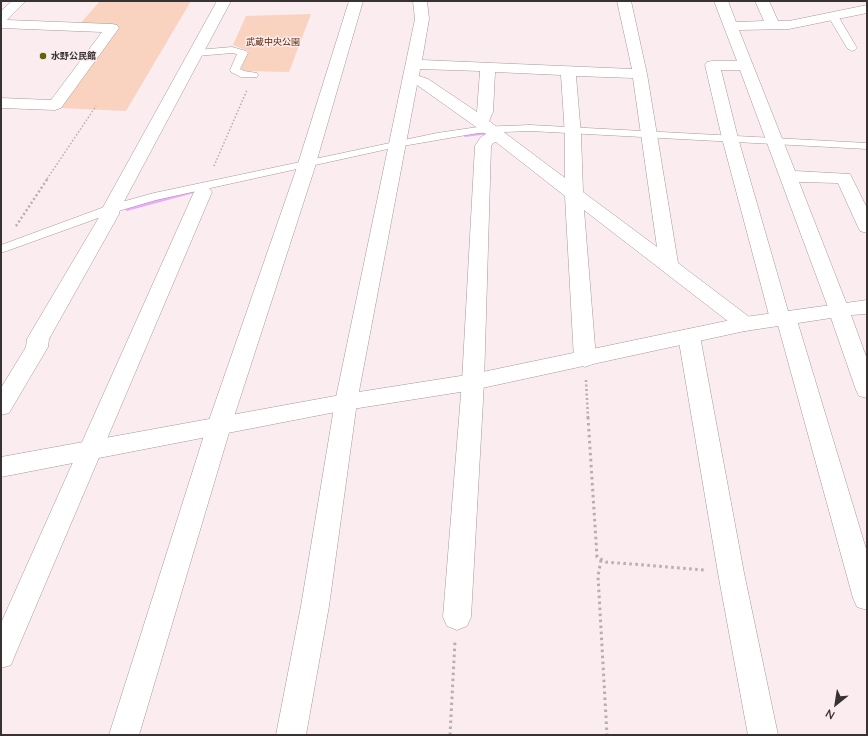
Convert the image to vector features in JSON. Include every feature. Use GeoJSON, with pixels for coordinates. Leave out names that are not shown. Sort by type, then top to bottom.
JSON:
{"type":"FeatureCollection","features":[{"type":"Feature","properties":{"kind":"street"},"geometry":{"type":"LineString","coordinates":[[1,19],[19,1]]}},
{"type":"Feature","properties":{"kind":"street"},"geometry":{"type":"LineString","coordinates":[[1,407],[37,347],[38,339],[109,214],[224,1]]}},
{"type":"Feature","properties":{"kind":"street"},"geometry":{"type":"LineString","coordinates":[[124,735],[219,426],[305,167],[356,1]]}},
{"type":"Feature","properties":{"kind":"street"},"geometry":{"type":"LineString","coordinates":[[291,735],[315,606],[346,402],[422,20],[420,1]]}},
{"type":"Feature","properties":{"kind":"street"},"geometry":{"type":"LineString","coordinates":[[624,1],[640,74],[669,266]]}},
{"type":"Feature","properties":{"kind":"street"},"geometry":{"type":"LineString","coordinates":[[721,1],[839,310],[867,390]]}},
{"type":"Feature","properties":{"kind":"street"},"geometry":{"type":"LineString","coordinates":[[762,1],[773,26]]}},
{"type":"Feature","properties":{"kind":"street"},"geometry":{"type":"LineString","coordinates":[[730,26],[789,25],[833,16],[863,6]]}},
{"type":"Feature","properties":{"kind":"street"},"geometry":{"type":"LineString","coordinates":[[1,24],[112,28],[55,105],[1,103]]}},
{"type":"Feature","properties":{"kind":"street"},"geometry":{"type":"LineString","coordinates":[[746,66],[712,65],[731,141],[867,598]]}},
{"type":"Feature","properties":{"kind":"street"},"geometry":{"type":"LineString","coordinates":[[412,71],[488,67],[640,74]]}},
{"type":"Feature","properties":{"kind":"street"},"geometry":{"type":"LineString","coordinates":[[457,617],[473,382],[483,146],[489,131],[485,112],[488,67]]}},
{"type":"Feature","properties":{"kind":"street"},"geometry":{"type":"LineString","coordinates":[[412,71],[423,82],[574,192],[745,324]]}},
{"type":"Feature","properties":{"kind":"street"},"geometry":{"type":"LineString","coordinates":[[568,71],[585,359]]}},
{"type":"Feature","properties":{"kind":"street"},"geometry":{"type":"LineString","coordinates":[[787,176],[844,178],[867,227]]}},
{"type":"Feature","properties":{"kind":"street"},"geometry":{"type":"LineString","coordinates":[[1,655],[204,188]]}},
{"type":"Feature","properties":{"kind":"street"},"geometry":{"type":"LineString","coordinates":[[1,467],[346,402],[473,382],[745,324],[867,307]]}},
{"type":"Feature","properties":{"kind":"street"},"geometry":{"type":"LineString","coordinates":[[689,336],[731,572],[763,735]]}},
{"type":"Feature","properties":{"kind":"lane"},"geometry":{"type":"LineString","coordinates":[[833,16],[852,48]]}},
{"type":"Feature","properties":{"kind":"lane"},"geometry":{"type":"LineString","coordinates":[[197,52],[232,50],[243,53],[235,70],[241,74],[253,75]]}},
{"type":"Feature","properties":{"kind":"lane"},"geometry":{"type":"LineString","coordinates":[[1,249],[109,214],[160,202],[204,188],[396,147],[454,138],[478,136],[489,131],[530,128],[650,137],[867,146]]}},
{"type":"Feature","properties":{"kind":"lane"},"geometry":{"type":"LineString","coordinates":[[775,143],[867,152]]}},
{"type":"Feature","properties":{"kind":"lane"},"geometry":{"type":"LineString","coordinates":[[1,256],[109,214]]}},
{"type":"Feature","properties":{"kind":"path"},"geometry":{"type":"LineString","coordinates":[[204,188],[253,75]]}},
{"type":"Feature","properties":{"kind":"path"},"geometry":{"type":"LineString","coordinates":[[14,228],[96,106]]}},
{"type":"Feature","properties":{"kind":"path"},"geometry":{"type":"LineString","coordinates":[[585,359],[590,466],[597,557],[601,560],[731,572]]}},
{"type":"Feature","properties":{"kind":"path"},"geometry":{"type":"LineString","coordinates":[[601,560],[598,576],[607,735]]}},
{"type":"Feature","properties":{"kind":"path"},"geometry":{"type":"LineString","coordinates":[[450,735],[457,617]]}},
{"type":"Feature","properties":{"kind":"green space"},"geometry":{"type":"Polygon","coordinates":[[[100,1],[191,1],[126,111],[60,108],[118,26],[79,25],[100,1]]]}},
{"type":"Feature","properties":{"kind":"green space","name":"武蔵中央公園"},"geometry":{"type":"Polygon","coordinates":[[[311,14],[289,72],[245,71],[241,69],[248,51],[233,45],[246,16],[311,14]]]}},
{"type":"Feature","properties":{"kind":"waterway"},"geometry":{"type":"LineString","coordinates":[[465,135],[495,132]]}},
{"type":"Feature","properties":{"kind":"waterway"},"geometry":{"type":"LineString","coordinates":[[127,209],[203,189]]}},
{"type":"Feature","properties":{"kind":"place","name":"水野公民館"},"geometry":{"type":"Point","coordinates":[43,56]}}]}
